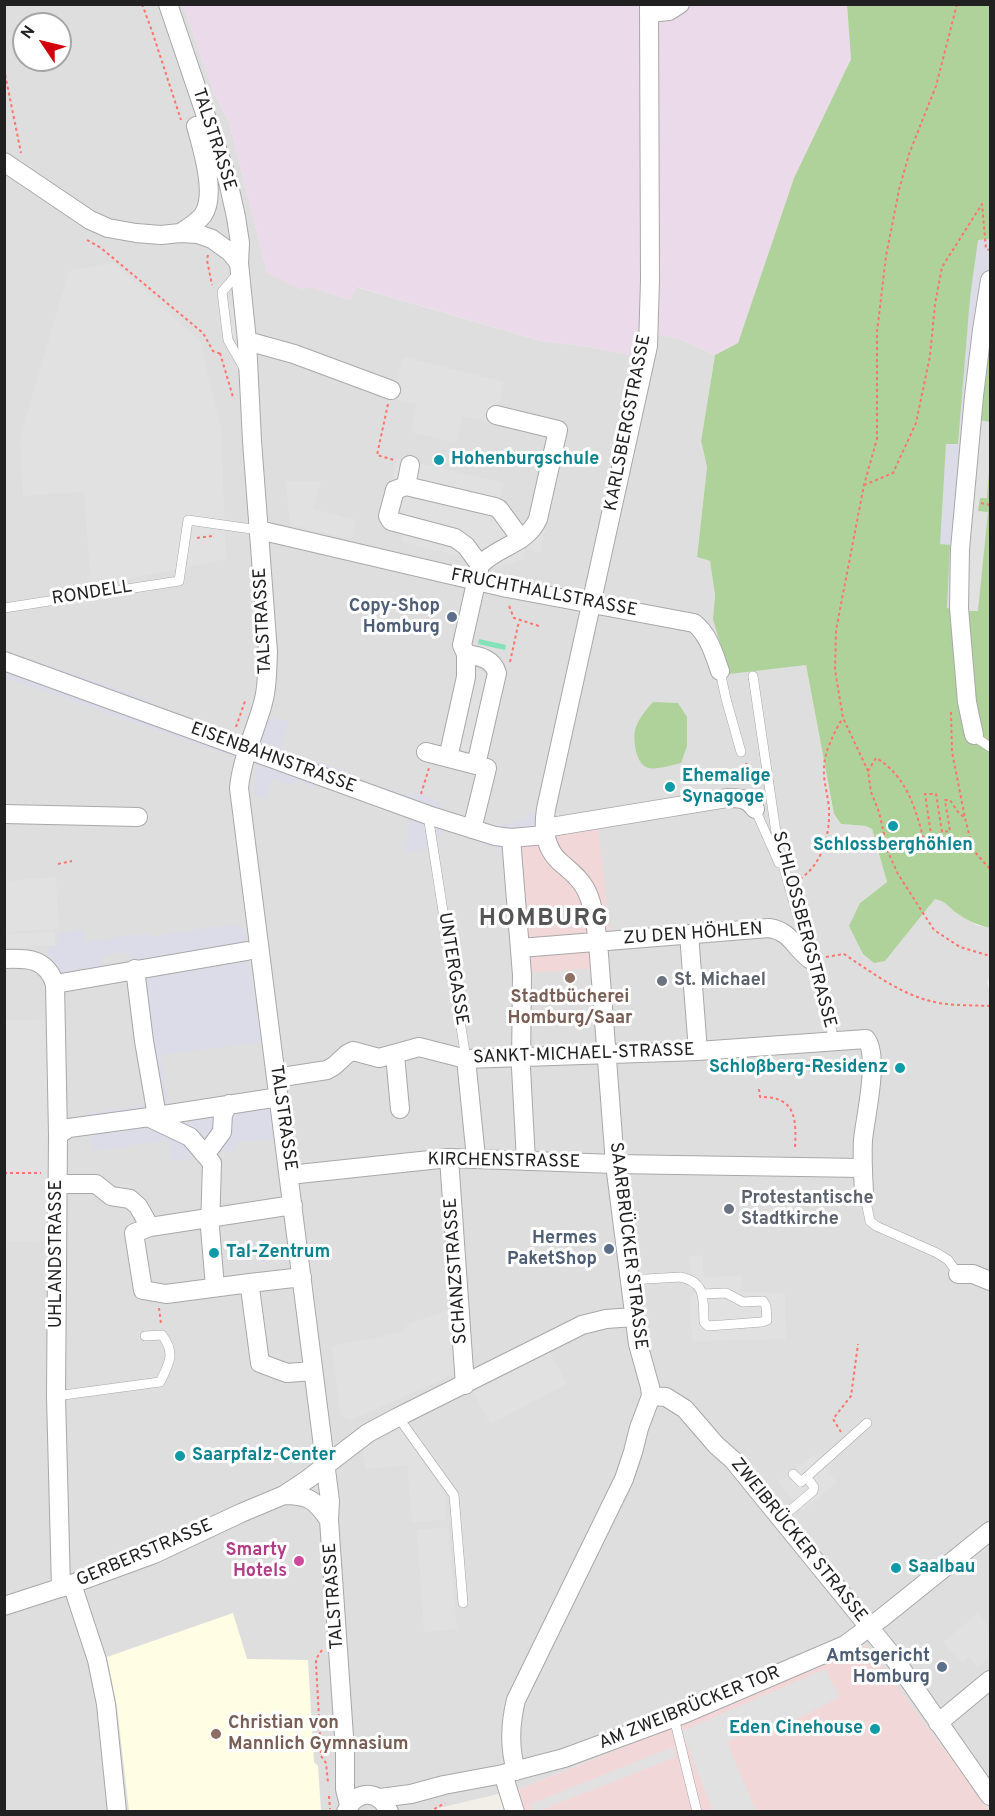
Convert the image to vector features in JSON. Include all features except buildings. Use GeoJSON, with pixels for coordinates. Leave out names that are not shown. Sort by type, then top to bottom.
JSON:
{"type":"FeatureCollection","features":[{"type":"Feature","properties":{"kind":"street","name":"TALSTRASSE"},"geometry":{"type":"LineString","coordinates":[[156,4],[184,84],[204,152],[209,194],[204,214],[197,222],[180,233]]}},
{"type":"Feature","properties":{"kind":"street","name":"TALSTRASSE"},"geometry":{"type":"LineString","coordinates":[[168,4],[228,181],[240,243],[268,652],[267,684],[247,749],[239,788],[330,1501],[329,1520],[345,1751],[345,1789],[341,1807]]}},
{"type":"Feature","properties":{"kind":"street"},"geometry":{"type":"LineString","coordinates":[[649,9],[669,11],[680,4]]}},
{"type":"Feature","properties":{"kind":"street","name":"KARLSBERGSTRASSE"},"geometry":{"type":"LineString","coordinates":[[545,832],[546,809],[648,346],[650,279],[649,9]]}},
{"type":"Feature","properties":{"kind":"street"},"geometry":{"type":"LineString","coordinates":[[13,157],[90,220],[108,228],[136,233],[198,234],[212,239],[230,252],[240,267]]}},
{"type":"Feature","properties":{"kind":"street"},"geometry":{"type":"LineString","coordinates":[[974,735],[967,702],[959,608],[960,549],[974,396],[990,280]]}},
{"type":"Feature","properties":{"kind":"street"},"geometry":{"type":"LineString","coordinates":[[247,341],[294,354],[391,390]]}},
{"type":"Feature","properties":{"kind":"street"},"geometry":{"type":"LineString","coordinates":[[466,654],[488,660],[495,666],[497,673],[476,765],[436,755],[466,677],[466,654],[462,645],[478,573],[486,558],[521,539],[534,528],[558,430],[496,415]]}},
{"type":"Feature","properties":{"kind":"street"},"geometry":{"type":"LineString","coordinates":[[402,462],[406,486]]}},
{"type":"Feature","properties":{"kind":"street"},"geometry":{"type":"LineString","coordinates":[[478,573],[466,546],[455,538],[391,521],[388,516],[395,490],[406,486],[495,507],[500,509],[521,539]]}},
{"type":"Feature","properties":{"kind":"street","name":"FRUCHTHALLSTRASSE"},"geometry":{"type":"LineString","coordinates":[[259,530],[478,573],[507,588],[694,623],[708,639],[720,670]]}},
{"type":"Feature","properties":{"kind":"street","name":"EISENBAHNSTRASSE"},"geometry":{"type":"LineString","coordinates":[[4,662],[422,813],[495,836],[511,838],[727,798],[740,798],[751,802],[755,809]]}},
{"type":"Feature","properties":{"kind":"street"},"geometry":{"type":"LineString","coordinates":[[472,829],[487,768]]}},
{"type":"Feature","properties":{"kind":"street"},"geometry":{"type":"LineString","coordinates":[[4,814],[138,817]]}},
{"type":"Feature","properties":{"kind":"street","name":"SAARBRÜCKER STRASSE"},"geometry":{"type":"LineString","coordinates":[[545,832],[552,853],[575,875],[586,890],[592,908],[598,942],[615,1164],[638,1344],[651,1396]]}},
{"type":"Feature","properties":{"kind":"street"},"geometry":{"type":"LineString","coordinates":[[511,838],[522,975],[526,1161]]}},
{"type":"Feature","properties":{"kind":"street","name":"ZU DEN HÖHLEN"},"geometry":{"type":"LineString","coordinates":[[520,948],[776,929],[789,936],[798,949],[811,960]]}},
{"type":"Feature","properties":{"kind":"street"},"geometry":{"type":"LineString","coordinates":[[689,934],[698,1051]]}},
{"type":"Feature","properties":{"kind":"street"},"geometry":{"type":"LineString","coordinates":[[4,959],[28,958],[42,964],[51,972],[55,984],[247,951]]}},
{"type":"Feature","properties":{"kind":"street"},"geometry":{"type":"LineString","coordinates":[[135,969],[153,1117]]}},
{"type":"Feature","properties":{"kind":"street","name":"UHLANDSTRASSE"},"geometry":{"type":"LineString","coordinates":[[55,984],[58,1135],[56,1396],[67,1586],[97,1660],[106,1704],[117,1812]]}},
{"type":"Feature","properties":{"kind":"street","name":"SANKT-MICHAEL-STRASSE"},"geometry":{"type":"LineString","coordinates":[[276,1078],[327,1070],[353,1051],[379,1058],[419,1047],[466,1059],[522,1058],[698,1051],[866,1039],[871,1050],[871,1091],[863,1140],[862,1168]]}},
{"type":"Feature","properties":{"kind":"street"},"geometry":{"type":"LineString","coordinates":[[395,1055],[400,1109]]}},
{"type":"Feature","properties":{"kind":"street","name":"UNTERGASSE"},"geometry":{"type":"LineString","coordinates":[[466,1059],[476,1158]]}},
{"type":"Feature","properties":{"kind":"street"},"geometry":{"type":"LineString","coordinates":[[58,1135],[69,1128],[279,1096]]}},
{"type":"Feature","properties":{"kind":"street"},"geometry":{"type":"LineString","coordinates":[[205,1155],[222,1132],[223,1114],[229,1104]]}},
{"type":"Feature","properties":{"kind":"street"},"geometry":{"type":"LineString","coordinates":[[153,1117],[190,1137],[212,1163],[210,1218],[215,1287]]}},
{"type":"Feature","properties":{"kind":"street","name":"KIRCHENSTRASSE"},"geometry":{"type":"LineString","coordinates":[[289,1175],[449,1158],[615,1164],[862,1168]]}},
{"type":"Feature","properties":{"kind":"street","name":"SCHANZSTRASSE"},"geometry":{"type":"LineString","coordinates":[[449,1158],[465,1385]]}},
{"type":"Feature","properties":{"kind":"street"},"geometry":{"type":"LineString","coordinates":[[862,1168],[864,1192]]}},
{"type":"Feature","properties":{"kind":"street"},"geometry":{"type":"LineString","coordinates":[[58,1179],[96,1184],[111,1196],[130,1199],[138,1206],[150,1227]]}},
{"type":"Feature","properties":{"kind":"street"},"geometry":{"type":"LineString","coordinates":[[293,1205],[150,1227],[134,1233],[143,1290],[166,1294],[302,1277]]}},
{"type":"Feature","properties":{"kind":"street"},"geometry":{"type":"LineString","coordinates":[[958,1274],[973,1274],[990,1281]]}},
{"type":"Feature","properties":{"kind":"street"},"geometry":{"type":"LineString","coordinates":[[250,1283],[260,1363],[287,1373],[313,1371]]}},
{"type":"Feature","properties":{"kind":"street","name":"GERBERSTRASSE"},"geometry":{"type":"LineString","coordinates":[[4,1606],[154,1554],[284,1495],[368,1433],[398,1417],[582,1325],[634,1317]]}},
{"type":"Feature","properties":{"kind":"street"},"geometry":{"type":"LineString","coordinates":[[515,1812],[510,1772],[512,1757],[510,1732],[516,1700],[624,1479],[651,1396]]}},
{"type":"Feature","properties":{"kind":"street","name":"ZWEIBRÜCKER STRASSE"},"geometry":{"type":"LineString","coordinates":[[651,1396],[666,1397],[685,1409],[716,1445],[733,1460],[891,1654],[990,1796]]}},
{"type":"Feature","properties":{"kind":"street","name":"GERBERSTRASSE"},"geometry":{"type":"LineString","coordinates":[[320,1429],[341,1439],[368,1433]]}},
{"type":"Feature","properties":{"kind":"street"},"geometry":{"type":"LineString","coordinates":[[284,1495],[300,1495],[315,1502],[329,1520]]}},
{"type":"Feature","properties":{"kind":"street","name":"AM ZWEIBRÜCKER TOR"},"geometry":{"type":"LineString","coordinates":[[510,1772],[573,1755],[674,1718],[845,1645],[990,1531]]}},
{"type":"Feature","properties":{"kind":"street"},"geometry":{"type":"LineString","coordinates":[[938,1723],[990,1680]]}},
{"type":"Feature","properties":{"kind":"street","name":"TALSTRASSE"},"geometry":{"type":"LineString","coordinates":[[345,1751],[356,1776],[380,1801]]}},
{"type":"Feature","properties":{"kind":"street"},"geometry":{"type":"LineString","coordinates":[[341,1807],[361,1795],[380,1801],[510,1772]]}},
{"type":"Feature","properties":{"kind":"street"},"geometry":{"type":"LineString","coordinates":[[395,1812],[411,1794]]}},
{"type":"Feature","properties":{"kind":"lane"},"geometry":{"type":"LineString","coordinates":[[240,267],[222,292],[228,340],[248,376]]}},
{"type":"Feature","properties":{"kind":"lane","name":"RONDELL"},"geometry":{"type":"LineString","coordinates":[[4,608],[179,581],[188,520],[259,530]]}},
{"type":"Feature","properties":{"kind":"lane","name":"FRUCHTHALLSTRASSE"},"geometry":{"type":"LineString","coordinates":[[720,670],[741,752]]}},
{"type":"Feature","properties":{"kind":"lane","name":"SCHLOSSBERGSTRASSE"},"geometry":{"type":"LineString","coordinates":[[753,676],[778,846],[811,960],[825,999],[834,1041]]}},
{"type":"Feature","properties":{"kind":"lane"},"geometry":{"type":"LineString","coordinates":[[974,735],[990,747]]}},
{"type":"Feature","properties":{"kind":"lane"},"geometry":{"type":"LineString","coordinates":[[755,809],[775,855],[787,875]]}},
{"type":"Feature","properties":{"kind":"lane","name":"UNTERGASSE"},"geometry":{"type":"LineString","coordinates":[[422,813],[466,1059]]}},
{"type":"Feature","properties":{"kind":"lane"},"geometry":{"type":"LineString","coordinates":[[864,1192],[870,1221],[876,1226],[937,1253],[948,1260],[958,1274]]}},
{"type":"Feature","properties":{"kind":"lane"},"geometry":{"type":"LineString","coordinates":[[630,1280],[688,1278],[701,1288],[704,1322],[708,1326],[766,1320],[766,1306],[763,1302],[743,1302],[726,1293],[703,1294]]}},
{"type":"Feature","properties":{"kind":"lane"},"geometry":{"type":"LineString","coordinates":[[56,1396],[160,1382],[170,1364],[169,1344],[162,1335],[145,1336]]}},
{"type":"Feature","properties":{"kind":"lane"},"geometry":{"type":"LineString","coordinates":[[398,1417],[454,1494],[463,1603]]}},
{"type":"Feature","properties":{"kind":"lane"},"geometry":{"type":"LineString","coordinates":[[793,1474],[801,1482],[807,1478],[867,1423]]}},
{"type":"Feature","properties":{"kind":"lane"},"geometry":{"type":"LineString","coordinates":[[780,1519],[813,1491],[814,1486],[807,1478]]}},
{"type":"Feature","properties":{"kind":"lane"},"geometry":{"type":"LineString","coordinates":[[674,1718],[697,1812]]}},
{"type":"Feature","properties":{"kind":"path"},"geometry":{"type":"LineString","coordinates":[[141,4],[183,126]]}},
{"type":"Feature","properties":{"kind":"path"},"geometry":{"type":"LineString","coordinates":[[957,4],[936,86],[909,153],[886,255],[877,332],[877,440],[864,485],[836,630],[835,669],[843,718],[868,771],[871,792],[879,812],[888,852],[898,874],[934,930],[960,946],[990,956]]}},
{"type":"Feature","properties":{"kind":"path"},"geometry":{"type":"LineString","coordinates":[[4,69],[13,157]]}},
{"type":"Feature","properties":{"kind":"path"},"geometry":{"type":"LineString","coordinates":[[864,485],[893,473],[916,423],[930,356],[935,304],[942,267],[982,204],[986,249],[990,250]]}},
{"type":"Feature","properties":{"kind":"path"},"geometry":{"type":"LineString","coordinates":[[87,240],[111,255],[202,333],[213,351],[220,354]]}},
{"type":"Feature","properties":{"kind":"path"},"geometry":{"type":"LineString","coordinates":[[391,390],[377,455],[402,462]]}},
{"type":"Feature","properties":{"kind":"path"},"geometry":{"type":"LineString","coordinates":[[507,588],[509,606],[514,618],[539,626]]}},
{"type":"Feature","properties":{"kind":"path"},"geometry":{"type":"LineString","coordinates":[[790,886],[812,870],[824,849],[829,810],[824,766],[828,750],[843,718]]}},
{"type":"Feature","properties":{"kind":"path"},"geometry":{"type":"LineString","coordinates":[[422,813],[436,755]]}},
{"type":"Feature","properties":{"kind":"path"},"geometry":{"type":"LineString","coordinates":[[868,771],[876,758],[887,764],[896,775],[910,796],[924,841],[932,841],[925,794],[936,794],[942,832],[950,831],[945,800],[950,800],[965,818]]}},
{"type":"Feature","properties":{"kind":"path"},"geometry":{"type":"LineString","coordinates":[[955,768],[973,850],[990,868]]}},
{"type":"Feature","properties":{"kind":"path"},"geometry":{"type":"LineString","coordinates":[[58,864],[72,861]]}},
{"type":"Feature","properties":{"kind":"path"},"geometry":{"type":"LineString","coordinates":[[939,934],[940,928]]}},
{"type":"Feature","properties":{"kind":"path"},"geometry":{"type":"LineString","coordinates":[[811,960],[844,954],[881,979],[930,1001],[990,1006]]}},
{"type":"Feature","properties":{"kind":"path"},"geometry":{"type":"LineString","coordinates":[[759,1089],[760,1096],[775,1098],[791,1110],[795,1122],[794,1167]]}},
{"type":"Feature","properties":{"kind":"path"},"geometry":{"type":"LineString","coordinates":[[4,1173],[58,1179]]}},
{"type":"Feature","properties":{"kind":"path"},"geometry":{"type":"LineString","coordinates":[[157,1292],[162,1335]]}},
{"type":"Feature","properties":{"kind":"path"},"geometry":{"type":"LineString","coordinates":[[836,1438],[842,1433],[833,1419],[851,1396],[858,1344]]}},
{"type":"Feature","properties":{"kind":"path"},"geometry":{"type":"LineString","coordinates":[[322,1650],[316,1663],[321,1756],[326,1763],[328,1784]]}},
{"type":"Feature","properties":{"kind":"path"},"geometry":{"type":"LineString","coordinates":[[329,1795],[341,1807]]}},
{"type":"Feature","properties":{"kind":"shaded area"},"geometry":{"type":"Polygon","coordinates":[[[5,5],[183,5],[214,93],[229,122],[267,273],[350,300],[356,287],[541,341],[590,347],[634,356],[640,330],[679,339],[715,355],[701,441],[707,467],[697,557],[710,561],[715,595],[713,619],[806,665],[834,814],[841,824],[866,826],[872,829],[887,882],[860,903],[885,961],[935,899],[943,900],[955,912],[976,925],[990,928],[990,976],[987,982],[990,993],[990,1810],[865,1645],[676,1726],[519,1789],[426,1811],[5,1812],[5,5]]]}},
{"type":"Feature","properties":{"kind":"shaded area"},"geometry":{"type":"Polygon","coordinates":[[[183,5],[847,5],[851,59],[794,178],[738,343],[715,355],[679,339],[640,331],[634,356],[590,347],[541,341],[357,287],[350,300],[309,287],[302,290],[267,273],[229,122],[214,93],[183,5]]]}},
{"type":"Feature","properties":{"kind":"shaded area"},"geometry":{"type":"Polygon","coordinates":[[[990,239],[990,277],[950,609],[947,608],[950,545],[940,544],[946,444],[958,444],[970,298],[978,240],[990,239]]]}},
{"type":"Feature","properties":{"kind":"shaded area"},"geometry":{"type":"Polygon","coordinates":[[[113,262],[200,341],[221,429],[226,559],[91,587],[84,492],[23,496],[20,437],[69,271],[113,262]]]}},
{"type":"Feature","properties":{"kind":"shaded area"},"geometry":{"type":"Polygon","coordinates":[[[235,304],[239,337],[224,339],[220,306],[235,304]]]}},
{"type":"Feature","properties":{"kind":"shaded area"},"geometry":{"type":"Polygon","coordinates":[[[403,357],[504,382],[494,424],[463,416],[456,443],[411,432],[417,404],[393,398],[403,357]]]}},
{"type":"Feature","properties":{"kind":"shaded area"},"geometry":{"type":"Polygon","coordinates":[[[979,420],[990,422],[987,498],[980,498],[978,511],[988,512],[978,611],[967,611],[966,584],[979,420]]]}},
{"type":"Feature","properties":{"kind":"shaded area"},"geometry":{"type":"Polygon","coordinates":[[[554,423],[568,427],[540,552],[525,549],[524,559],[499,566],[402,542],[404,531],[379,526],[397,458],[504,483],[500,501],[515,520],[528,524],[554,423]]]}},
{"type":"Feature","properties":{"kind":"shaded area"},"geometry":{"type":"Polygon","coordinates":[[[286,481],[321,481],[313,509],[356,520],[351,539],[290,525],[286,481]]]}},
{"type":"Feature","properties":{"kind":"shaded area"},"geometry":{"type":"Polygon","coordinates":[[[4,650],[145,698],[160,707],[252,736],[265,715],[289,723],[281,748],[412,797],[414,791],[438,801],[448,814],[462,819],[470,812],[485,816],[484,822],[494,826],[524,820],[530,813],[545,816],[545,835],[511,838],[508,859],[498,849],[447,830],[438,837],[440,847],[404,853],[410,820],[407,816],[317,785],[316,788],[295,781],[293,786],[272,779],[265,800],[253,795],[257,765],[5,678],[4,650]]]}},
{"type":"Feature","properties":{"kind":"shaded area"},"geometry":{"type":"Polygon","coordinates":[[[472,670],[492,672],[474,753],[454,749],[472,670]]]}},
{"type":"Feature","properties":{"kind":"shaded area"},"geometry":{"type":"Polygon","coordinates":[[[597,819],[611,941],[600,968],[529,973],[511,838],[597,819]]]}},
{"type":"Feature","properties":{"kind":"shaded area"},"geometry":{"type":"Polygon","coordinates":[[[4,850],[7,881],[56,877],[59,929],[5,932],[4,850]]]}},
{"type":"Feature","properties":{"kind":"shaded area"},"geometry":{"type":"Polygon","coordinates":[[[221,926],[239,926],[244,930],[261,1042],[161,1055],[168,1105],[268,1092],[275,1139],[237,1142],[233,1152],[172,1162],[169,1140],[94,1151],[85,1114],[148,1104],[129,980],[55,991],[47,947],[57,946],[59,934],[83,929],[85,942],[146,933],[147,937],[221,926]],[[129,952],[102,956],[103,967],[130,964],[129,952]]]}},
{"type":"Feature","properties":{"kind":"shaded area"},"geometry":{"type":"Polygon","coordinates":[[[55,932],[55,945],[5,948],[5,934],[55,932]]]}},
{"type":"Feature","properties":{"kind":"shaded area"},"geometry":{"type":"Polygon","coordinates":[[[45,1019],[54,1240],[5,1242],[4,1021],[45,1019]]]}},
{"type":"Feature","properties":{"kind":"shaded area"},"geometry":{"type":"Polygon","coordinates":[[[702,1255],[704,1277],[742,1276],[740,1292],[785,1293],[786,1339],[692,1341],[690,1296],[695,1291],[688,1256],[702,1255]]]}},
{"type":"Feature","properties":{"kind":"shaded area"},"geometry":{"type":"Polygon","coordinates":[[[453,1308],[457,1373],[351,1420],[340,1415],[332,1346],[404,1332],[408,1324],[453,1308]]]}},
{"type":"Feature","properties":{"kind":"shaded area"},"geometry":{"type":"Polygon","coordinates":[[[550,1352],[567,1384],[490,1424],[473,1392],[550,1352]]]}},
{"type":"Feature","properties":{"kind":"shaded area"},"geometry":{"type":"Polygon","coordinates":[[[400,1430],[445,1492],[446,1519],[412,1523],[407,1465],[365,1469],[363,1448],[400,1430]]]}},
{"type":"Feature","properties":{"kind":"shaded area"},"geometry":{"type":"Polygon","coordinates":[[[814,1454],[837,1482],[802,1511],[778,1482],[814,1454]]]}},
{"type":"Feature","properties":{"kind":"shaded area"},"geometry":{"type":"Polygon","coordinates":[[[448,1527],[457,1629],[424,1632],[417,1530],[448,1527]]]}},
{"type":"Feature","properties":{"kind":"shaded area","name":"Christian von Mannlich Gymnasium"},"geometry":{"type":"Polygon","coordinates":[[[233,1613],[247,1659],[308,1660],[314,1762],[318,1766],[321,1811],[129,1811],[117,1707],[107,1657],[233,1613]]]}},
{"type":"Feature","properties":{"kind":"shaded area"},"geometry":{"type":"Polygon","coordinates":[[[978,1613],[990,1628],[990,1657],[978,1668],[969,1657],[962,1664],[943,1642],[978,1613]]]}},
{"type":"Feature","properties":{"kind":"shaded area"},"geometry":{"type":"Polygon","coordinates":[[[866,1645],[990,1811],[525,1812],[519,1789],[676,1726],[866,1645]]]}},
{"type":"Feature","properties":{"kind":"shaded area"},"geometry":{"type":"Polygon","coordinates":[[[825,1669],[840,1697],[762,1737],[756,1727],[727,1742],[756,1811],[713,1811],[682,1731],[825,1669]]]}},
{"type":"Feature","properties":{"kind":"shaded area"},"geometry":{"type":"Polygon","coordinates":[[[673,1747],[676,1757],[538,1811],[533,1811],[530,1804],[673,1747]]]}},
{"type":"Feature","properties":{"kind":"green space"},"geometry":{"type":"Polygon","coordinates":[[[847,5],[990,5],[990,928],[967,920],[944,902],[935,899],[885,961],[874,963],[863,954],[849,926],[860,903],[887,882],[872,829],[866,826],[841,824],[834,814],[806,665],[729,674],[713,619],[715,595],[710,561],[697,557],[707,467],[701,441],[715,355],[738,343],[794,178],[851,59],[847,5]]]}},
{"type":"Feature","properties":{"kind":"green space"},"geometry":{"type":"Polygon","coordinates":[[[479,639],[506,645],[505,650],[478,644],[479,639]]]}},
{"type":"Feature","properties":{"kind":"green space"},"geometry":{"type":"Polygon","coordinates":[[[653,702],[678,703],[687,717],[687,746],[681,763],[648,768],[638,757],[634,740],[635,730],[640,718],[653,702]]]}},
{"type":"Feature","properties":{"kind":"place","name":"Hohenburgschule"},"geometry":{"type":"Point","coordinates":[439,460]}},
{"type":"Feature","properties":{"kind":"place","name":"Copy-Shop Homburg"},"geometry":{"type":"Point","coordinates":[452,617]}},
{"type":"Feature","properties":{"kind":"place","name":"Ehemalige Synagoge"},"geometry":{"type":"Point","coordinates":[670,787]}},
{"type":"Feature","properties":{"kind":"place","name":"Schlossberghöhlen"},"geometry":{"type":"Point","coordinates":[893,826]}},
{"type":"Feature","properties":{"kind":"place","name":"Stadtbücherei Homburg/Saar"},"geometry":{"type":"Point","coordinates":[570,978]}},
{"type":"Feature","properties":{"kind":"place","name":"St. Michael"},"geometry":{"type":"Point","coordinates":[662,981]}},
{"type":"Feature","properties":{"kind":"place","name":"Schloßberg-Residenz"},"geometry":{"type":"Point","coordinates":[900,1068]}},
{"type":"Feature","properties":{"kind":"place","name":"Protestantische Stadtkirche"},"geometry":{"type":"Point","coordinates":[729,1209]}},
{"type":"Feature","properties":{"kind":"place","name":"Hermes PaketShop"},"geometry":{"type":"Point","coordinates":[609,1249]}},
{"type":"Feature","properties":{"kind":"place","name":"Tal-Zentrum"},"geometry":{"type":"Point","coordinates":[214,1253]}},
{"type":"Feature","properties":{"kind":"place","name":"Saarpfalz-Center"},"geometry":{"type":"Point","coordinates":[180,1456]}},
{"type":"Feature","properties":{"kind":"place","name":"Smarty Hotels"},"geometry":{"type":"Point","coordinates":[299,1561]}},
{"type":"Feature","properties":{"kind":"place","name":"Saalbau"},"geometry":{"type":"Point","coordinates":[896,1568]}},
{"type":"Feature","properties":{"kind":"place","name":"Amtsgericht Homburg"},"geometry":{"type":"Point","coordinates":[942,1667]}},
{"type":"Feature","properties":{"kind":"place","name":"Eden Cinehouse"},"geometry":{"type":"Point","coordinates":[875,1729]}},
{"type":"Feature","properties":{"kind":"place","name":"Christian von Mannlich Gymnasium"},"geometry":{"type":"Point","coordinates":[216,1734]}},
{"type":"Feature","properties":{"kind":"district","name":"HOMBURG"},"geometry":{"type":"Point","coordinates":[544,920]}}]}
